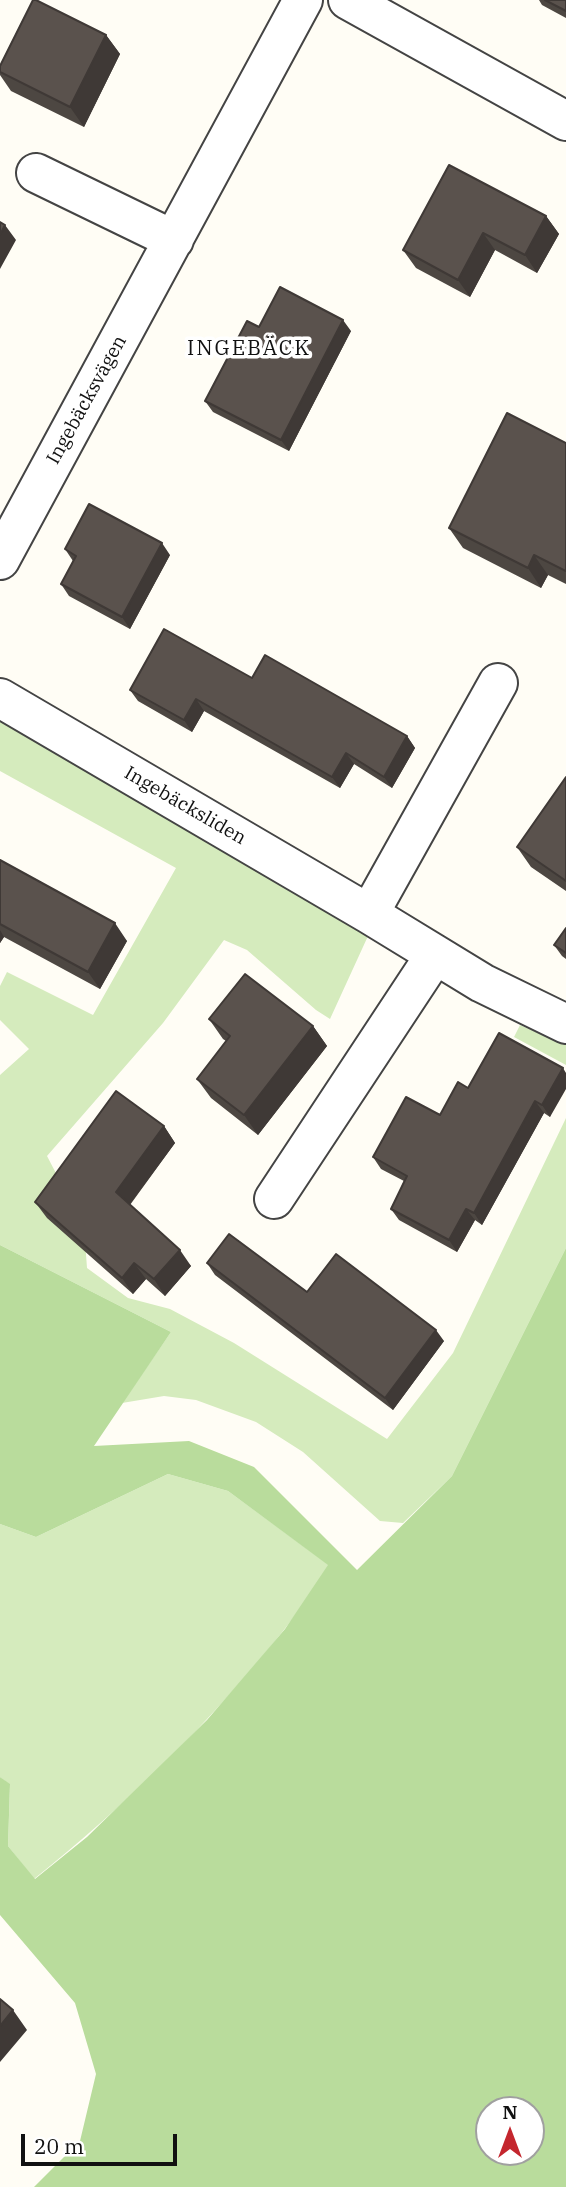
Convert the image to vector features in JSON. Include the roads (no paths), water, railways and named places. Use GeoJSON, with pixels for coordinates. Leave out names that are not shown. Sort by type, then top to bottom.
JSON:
{"type":"FeatureCollection","features":[{"type":"Feature","properties":{"kind":"street","name":"Ingebäcksvägen"},"geometry":{"type":"LineString","coordinates":[[0,560],[303,0]]}},
{"type":"Feature","properties":{"kind":"street"},"geometry":{"type":"LineString","coordinates":[[348,0],[566,121]]}},
{"type":"Feature","properties":{"kind":"street"},"geometry":{"type":"LineString","coordinates":[[36,173],[174,240]]}},
{"type":"Feature","properties":{"kind":"street"},"geometry":{"type":"LineString","coordinates":[[369,914],[498,683]]}},
{"type":"Feature","properties":{"kind":"street","name":"Ingebäcksliden"},"geometry":{"type":"LineString","coordinates":[[0,698],[369,914],[489,988],[566,1024]]}},
{"type":"Feature","properties":{"kind":"street"},"geometry":{"type":"LineString","coordinates":[[274,1199],[435,956]]}},
{"type":"Feature","properties":{"kind":"district","name":"INGEBÄCK"},"geometry":{"type":"Point","coordinates":[249,349]}}]}
